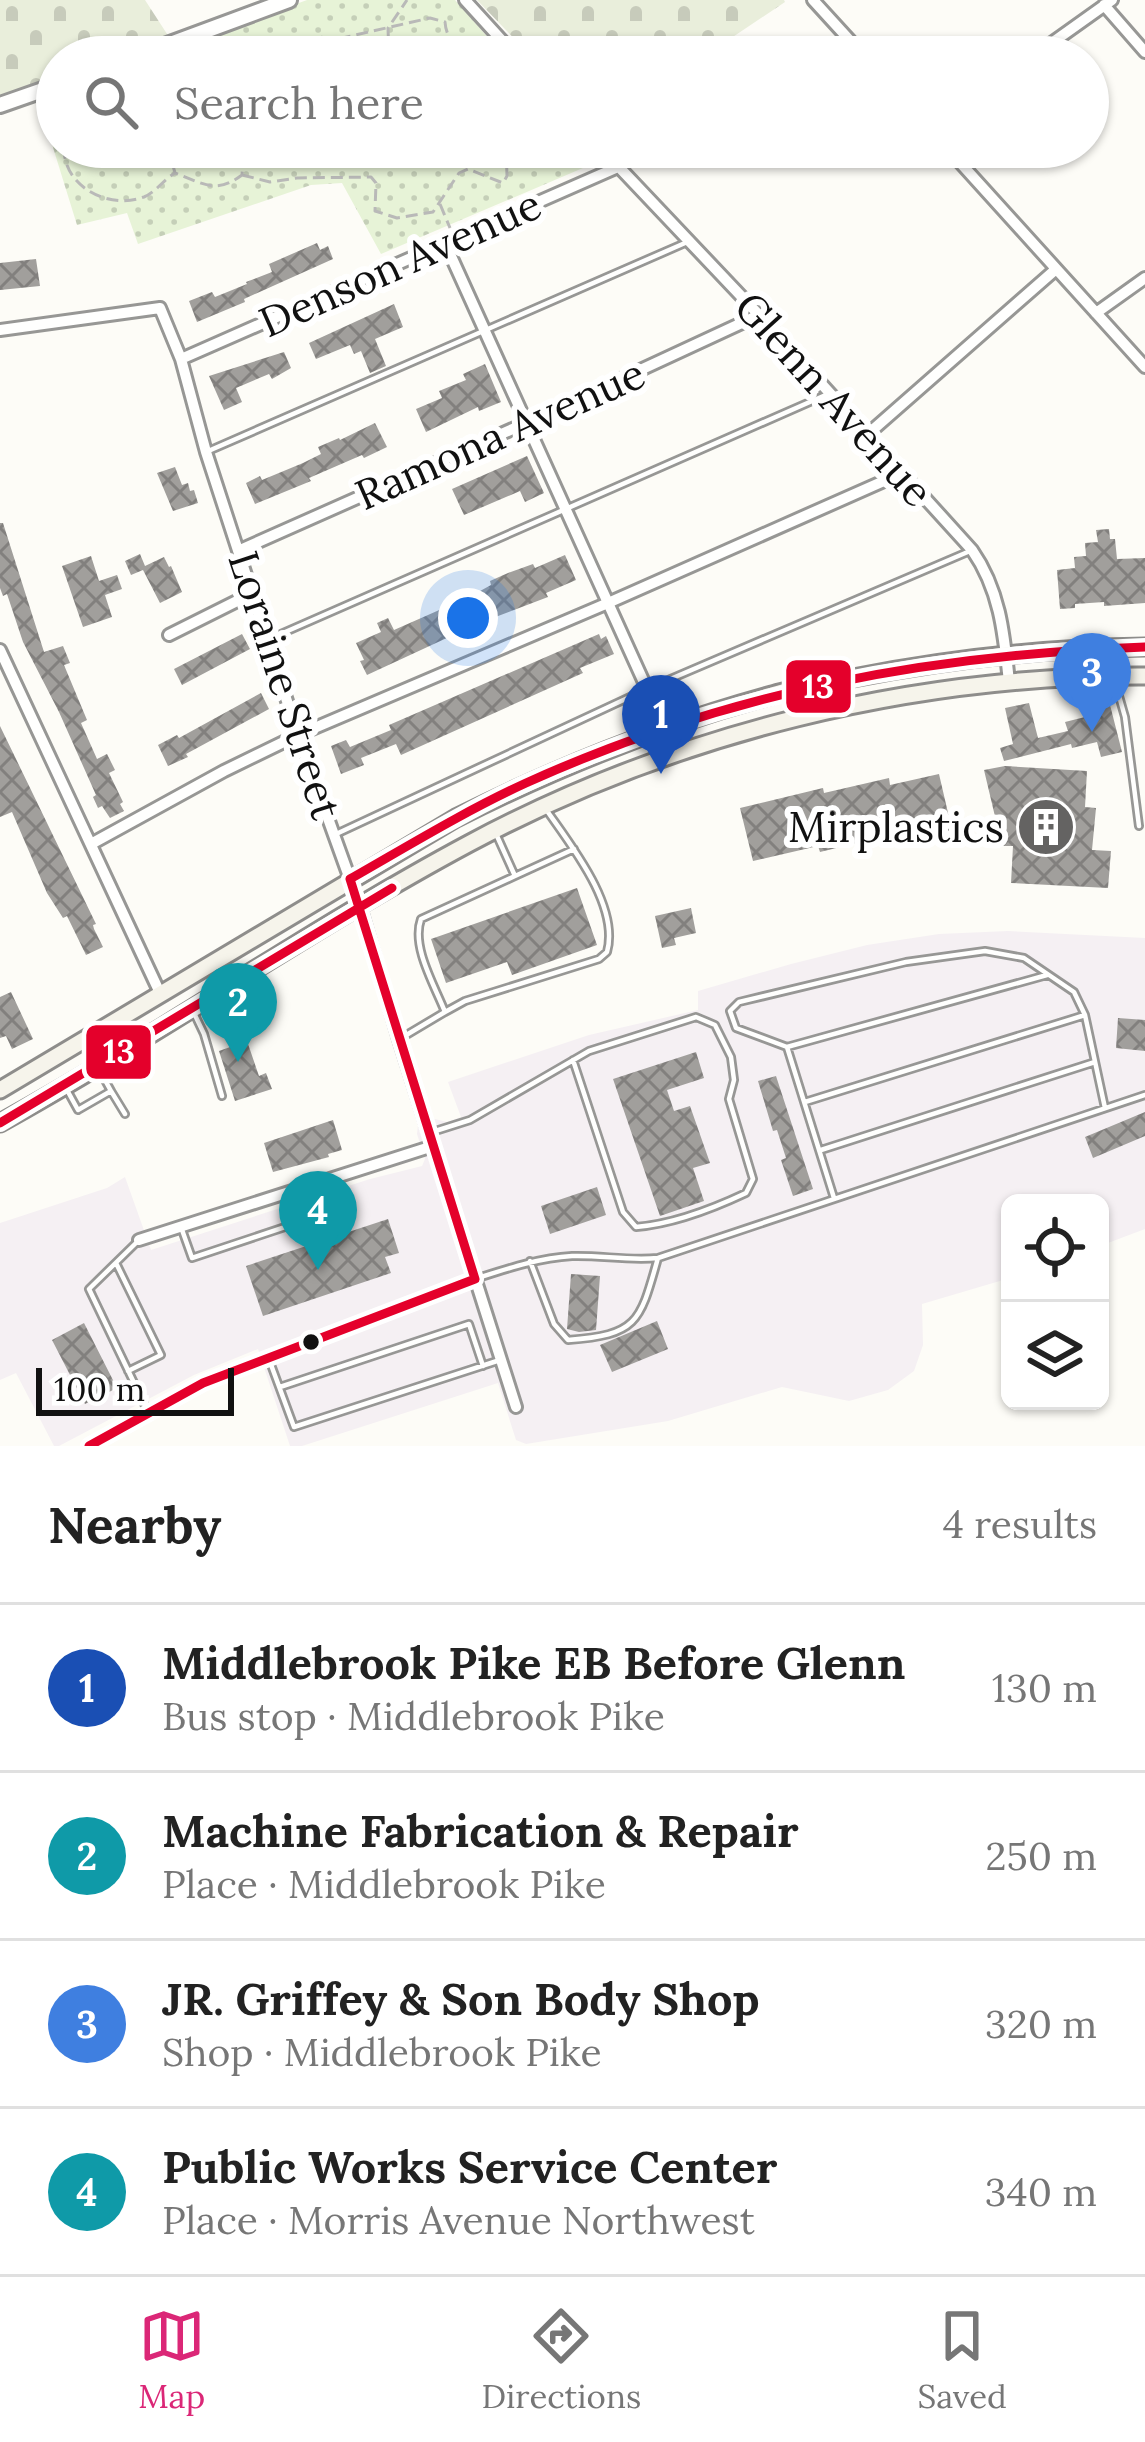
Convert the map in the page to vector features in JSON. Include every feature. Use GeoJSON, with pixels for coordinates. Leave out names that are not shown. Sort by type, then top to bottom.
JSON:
{"type":"FeatureCollection","features":[{"type":"Feature","properties":{"kind":"main road"},"geometry":{"type":"LineString","coordinates":[[1,1086],[456,818],[527,782],[667,727],[777,693],[916,665],[1006,653],[1145,647]]}},
{"type":"Feature","properties":{"kind":"main road"},"geometry":{"type":"LineString","coordinates":[[0,1123],[495,831],[677,754],[825,712],[920,693],[1009,682],[1145,676]]}},
{"type":"Feature","properties":{"kind":"main road"},"geometry":{"type":"LineString","coordinates":[[667,727],[677,754]]}},
{"type":"Feature","properties":{"kind":"street"},"geometry":{"type":"LineString","coordinates":[[192,36],[290,0]]}},
{"type":"Feature","properties":{"kind":"street"},"geometry":{"type":"LineString","coordinates":[[813,0],[846,36]]}},
{"type":"Feature","properties":{"kind":"street"},"geometry":{"type":"LineString","coordinates":[[467,2],[499,36]]}},
{"type":"Feature","properties":{"kind":"street"},"geometry":{"type":"LineString","coordinates":[[1062,36],[1108,3],[1145,52]]}},
{"type":"Feature","properties":{"kind":"street"},"geometry":{"type":"LineString","coordinates":[[0,105],[36,92]]}},
{"type":"Feature","properties":{"kind":"street","name":"Denson Avenue"},"geometry":{"type":"LineString","coordinates":[[181,359],[616,168]]}},
{"type":"Feature","properties":{"kind":"street","name":"Glenn Avenue"},"geometry":{"type":"LineString","coordinates":[[619,168],[972,550],[994,590],[1009,682]]}},
{"type":"Feature","properties":{"kind":"street"},"geometry":{"type":"LineString","coordinates":[[965,168],[1145,367]]}},
{"type":"Feature","properties":{"kind":"street"},"geometry":{"type":"LineString","coordinates":[[450,241],[484,330],[647,688]]}},
{"type":"Feature","properties":{"kind":"street"},"geometry":{"type":"LineString","coordinates":[[868,434],[1055,270]]}},
{"type":"Feature","properties":{"kind":"street"},"geometry":{"type":"LineString","coordinates":[[1096,313],[1145,278]]}},
{"type":"Feature","properties":{"kind":"street","name":"Loraine Street"},"geometry":{"type":"LineString","coordinates":[[0,330],[160,308],[181,359],[206,452],[298,735],[360,907],[516,1407]]}},
{"type":"Feature","properties":{"kind":"street","name":"Ramona Avenue"},"geometry":{"type":"LineString","coordinates":[[240,550],[758,315]]}},
{"type":"Feature","properties":{"kind":"street"},"geometry":{"type":"LineString","coordinates":[[91,844],[298,735],[902,472]]}},
{"type":"Feature","properties":{"kind":"street"},"geometry":{"type":"LineString","coordinates":[[169,634],[253,593]]}},
{"type":"Feature","properties":{"kind":"street"},"geometry":{"type":"LineString","coordinates":[[0,650],[160,993]]}},
{"type":"Feature","properties":{"kind":"street"},"geometry":{"type":"LineString","coordinates":[[139,1240],[433,1146]]}},
{"type":"Feature","properties":{"kind":"street"},"geometry":{"type":"LineString","coordinates":[[88,1446],[203,1383],[476,1279]]}},
{"type":"Feature","properties":{"kind":"lane"},"geometry":{"type":"LineString","coordinates":[[206,452],[690,242]]}},
{"type":"Feature","properties":{"kind":"lane"},"geometry":{"type":"LineString","coordinates":[[268,640],[830,393]]}},
{"type":"Feature","properties":{"kind":"lane"},"geometry":{"type":"LineString","coordinates":[[334,835],[647,688],[972,550]]}},
{"type":"Feature","properties":{"kind":"lane"},"geometry":{"type":"LineString","coordinates":[[1114,676],[1126,717],[1139,826]]}},
{"type":"Feature","properties":{"kind":"lane"},"geometry":{"type":"LineString","coordinates":[[399,1040],[465,1001],[607,952],[610,935],[593,876],[544,807]]}},
{"type":"Feature","properties":{"kind":"lane"},"geometry":{"type":"LineString","coordinates":[[495,831],[515,876]]}},
{"type":"Feature","properties":{"kind":"lane"},"geometry":{"type":"LineString","coordinates":[[445,1012],[420,947],[422,920],[574,849]]}},
{"type":"Feature","properties":{"kind":"lane"},"geometry":{"type":"LineString","coordinates":[[1047,975],[788,1047],[736,1028],[730,1011],[739,1002],[906,962],[985,951],[1024,958],[1074,992],[1085,1016],[1106,1108]]}},
{"type":"Feature","properties":{"kind":"lane"},"geometry":{"type":"LineString","coordinates":[[191,1008],[205,1034],[222,1096]]}},
{"type":"Feature","properties":{"kind":"lane"},"geometry":{"type":"LineString","coordinates":[[805,1102],[1085,1016]]}},
{"type":"Feature","properties":{"kind":"lane"},"geometry":{"type":"LineString","coordinates":[[429,1133],[470,1120],[589,1051],[696,1017],[715,1024],[731,1057],[734,1081],[728,1100],[753,1179],[746,1193],[719,1206],[636,1228],[623,1212],[574,1060]]}},
{"type":"Feature","properties":{"kind":"lane"},"geometry":{"type":"LineString","coordinates":[[788,1047],[834,1198]]}},
{"type":"Feature","properties":{"kind":"lane"},"geometry":{"type":"LineString","coordinates":[[820,1150],[1095,1062]]}},
{"type":"Feature","properties":{"kind":"lane"},"geometry":{"type":"LineString","coordinates":[[97,1066],[125,1114]]}},
{"type":"Feature","properties":{"kind":"lane"},"geometry":{"type":"LineString","coordinates":[[64,1085],[78,1110],[111,1091]]}},
{"type":"Feature","properties":{"kind":"lane"},"geometry":{"type":"LineString","coordinates":[[1,1086],[18,1113]]}},
{"type":"Feature","properties":{"kind":"lane"},"geometry":{"type":"LineString","coordinates":[[476,1279],[530,1261],[573,1256],[658,1258],[1145,1095]]}},
{"type":"Feature","properties":{"kind":"lane"},"geometry":{"type":"LineString","coordinates":[[182,1227],[192,1258],[345,1207],[335,1178]]}},
{"type":"Feature","properties":{"kind":"lane"},"geometry":{"type":"LineString","coordinates":[[298,1190],[308,1219]]}},
{"type":"Feature","properties":{"kind":"lane"},"geometry":{"type":"LineString","coordinates":[[139,1240],[89,1289],[148,1412]]}},
{"type":"Feature","properties":{"kind":"lane"},"geometry":{"type":"LineString","coordinates":[[530,1261],[554,1324],[568,1340],[605,1338],[630,1326],[646,1300],[658,1258]]}},
{"type":"Feature","properties":{"kind":"lane"},"geometry":{"type":"LineString","coordinates":[[116,1262],[161,1355],[128,1371]]}},
{"type":"Feature","properties":{"kind":"lane"},"geometry":{"type":"LineString","coordinates":[[280,1388],[469,1324],[483,1366]]}},
{"type":"Feature","properties":{"kind":"lane"},"geometry":{"type":"LineString","coordinates":[[268,1357],[294,1427],[500,1360]]}},
{"type":"Feature","properties":{"kind":"lane"},"geometry":{"type":"LineString","coordinates":[[118,1429],[123,1446]]}},
{"type":"Feature","properties":{"kind":"path"},"geometry":{"type":"LineString","coordinates":[[388,36],[406,0]]}},
{"type":"Feature","properties":{"kind":"path"},"geometry":{"type":"LineString","coordinates":[[352,36],[430,18],[453,20],[467,2]]}},
{"type":"Feature","properties":{"kind":"path"},"geometry":{"type":"LineString","coordinates":[[445,22],[448,36]]}},
{"type":"Feature","properties":{"kind":"path"},"geometry":{"type":"LineString","coordinates":[[68,168],[91,193],[118,201],[149,196],[175,173]]}},
{"type":"Feature","properties":{"kind":"path"},"geometry":{"type":"LineString","coordinates":[[174,168],[175,173]]}},
{"type":"Feature","properties":{"kind":"path"},"geometry":{"type":"LineString","coordinates":[[175,173],[214,188],[232,183],[242,175],[242,168]]}},
{"type":"Feature","properties":{"kind":"path"},"geometry":{"type":"LineString","coordinates":[[242,175],[270,182],[371,177],[376,184],[375,211],[398,218],[433,212],[459,173],[468,169],[502,184],[507,168]]}},
{"type":"Feature","properties":{"kind":"path"},"geometry":{"type":"LineString","coordinates":[[440,202],[450,241]]}},
{"type":"Feature","properties":{"kind":"shaded area"},"geometry":{"type":"Polygon","coordinates":[[[1008,931],[1145,938],[1145,1229],[1109,1243],[1109,1194],[1001,1194],[1001,1281],[922,1304],[923,1345],[914,1371],[888,1390],[849,1401],[782,1387],[668,1421],[526,1444],[516,1440],[498,1383],[290,1446],[258,1349],[194,1375],[54,1446],[16,1373],[0,1380],[0,1223],[107,1188],[125,1177],[151,1250],[422,1166],[425,1159],[418,1125],[461,1117],[448,1082],[589,1035],[698,1010],[698,991],[867,945],[939,934],[1008,931]]]}},
{"type":"Feature","properties":{"kind":"green space"},"geometry":{"type":"Polygon","coordinates":[[[0,0],[145,0],[168,36],[36,36],[36,87],[0,101],[0,0]]]}},
{"type":"Feature","properties":{"kind":"green space"},"geometry":{"type":"Polygon","coordinates":[[[307,0],[455,0],[487,36],[209,36],[307,0]]]}},
{"type":"Feature","properties":{"kind":"green space"},"geometry":{"type":"Polygon","coordinates":[[[477,0],[785,2],[734,36],[512,36],[477,0]]]}},
{"type":"Feature","properties":{"kind":"green space"},"geometry":{"type":"Polygon","coordinates":[[[59,168],[583,168],[381,254],[342,183],[311,185],[138,244],[127,213],[77,225],[59,168]]]}},
{"type":"Feature","properties":{"kind":"building"},"geometry":{"type":"Polygon","coordinates":[[[317,243],[320,250],[328,246],[333,259],[197,322],[189,301],[247,284],[272,272],[269,264],[317,243]]]}},
{"type":"Feature","properties":{"kind":"building"},"geometry":{"type":"Polygon","coordinates":[[[36,259],[40,286],[0,290],[0,263],[36,259]]]}},
{"type":"Feature","properties":{"kind":"building"},"geometry":{"type":"Polygon","coordinates":[[[394,304],[403,327],[375,339],[386,366],[370,373],[361,351],[354,354],[350,345],[316,359],[309,343],[394,304]]]}},
{"type":"Feature","properties":{"kind":"building"},"geometry":{"type":"Polygon","coordinates":[[[284,352],[291,368],[272,379],[269,374],[236,388],[242,402],[224,410],[209,376],[284,352]]]}},
{"type":"Feature","properties":{"kind":"building"},"geometry":{"type":"Polygon","coordinates":[[[485,364],[501,402],[479,411],[478,407],[426,432],[416,409],[442,398],[439,391],[466,380],[463,374],[485,364]]]}},
{"type":"Feature","properties":{"kind":"building"},"geometry":{"type":"Polygon","coordinates":[[[375,423],[387,447],[255,504],[246,483],[303,463],[321,454],[318,447],[375,423]]]}},
{"type":"Feature","properties":{"kind":"building"},"geometry":{"type":"Polygon","coordinates":[[[527,456],[544,493],[525,502],[520,491],[464,515],[452,489],[527,456]]]}},
{"type":"Feature","properties":{"kind":"building"},"geometry":{"type":"Polygon","coordinates":[[[175,467],[182,485],[188,483],[198,503],[173,511],[157,473],[175,467]]]}},
{"type":"Feature","properties":{"kind":"building"},"geometry":{"type":"Polygon","coordinates":[[[0,523],[44,652],[63,646],[70,663],[64,665],[87,720],[81,723],[97,759],[107,754],[115,770],[109,773],[124,811],[110,818],[102,806],[98,808],[59,712],[23,642],[7,594],[3,596],[0,588],[0,523]]]}},
{"type":"Feature","properties":{"kind":"building"},"geometry":{"type":"Polygon","coordinates":[[[1109,529],[1117,559],[1145,558],[1145,603],[1075,604],[1075,608],[1060,609],[1057,570],[1075,568],[1074,557],[1086,556],[1085,543],[1098,542],[1096,530],[1109,529]]]}},
{"type":"Feature","properties":{"kind":"building"},"geometry":{"type":"Polygon","coordinates":[[[140,554],[145,566],[164,557],[182,592],[160,603],[143,570],[131,575],[125,561],[140,554]]]}},
{"type":"Feature","properties":{"kind":"building"},"geometry":{"type":"Polygon","coordinates":[[[565,555],[576,580],[546,593],[548,597],[367,675],[356,643],[381,632],[377,623],[388,618],[394,630],[471,596],[508,573],[565,555]]]}},
{"type":"Feature","properties":{"kind":"building"},"geometry":{"type":"Polygon","coordinates":[[[91,556],[99,581],[117,575],[122,589],[105,595],[112,617],[83,627],[62,566],[91,556]]]}},
{"type":"Feature","properties":{"kind":"building"},"geometry":{"type":"Polygon","coordinates":[[[242,634],[250,649],[182,685],[174,669],[242,634]]]}},
{"type":"Feature","properties":{"kind":"building"},"geometry":{"type":"Polygon","coordinates":[[[599,634],[601,639],[606,636],[614,654],[580,668],[583,673],[401,755],[396,744],[361,758],[364,765],[341,774],[331,746],[346,740],[350,747],[391,730],[389,725],[599,634]]]}},
{"type":"Feature","properties":{"kind":"building"},"geometry":{"type":"Polygon","coordinates":[[[261,693],[269,709],[168,766],[158,745],[261,693]]]}},
{"type":"Feature","properties":{"kind":"building"},"geometry":{"type":"Polygon","coordinates":[[[1109,701],[1122,752],[1101,757],[1097,742],[1004,761],[1000,748],[1013,744],[1005,708],[1029,703],[1038,738],[1068,731],[1065,722],[1085,717],[1083,708],[1109,701]]]}},
{"type":"Feature","properties":{"kind":"building"},"geometry":{"type":"Polygon","coordinates":[[[0,726],[96,924],[103,947],[86,955],[67,916],[63,918],[47,893],[12,812],[0,817],[0,726]]]}},
{"type":"Feature","properties":{"kind":"building","name":"Mirplastics"},"geometry":{"type":"Polygon","coordinates":[[[1005,766],[1087,771],[1085,807],[1096,808],[1092,850],[1111,851],[1108,888],[1011,883],[1013,846],[1002,846],[984,770],[1005,766]]]}},
{"type":"Feature","properties":{"kind":"building"},"geometry":{"type":"Polygon","coordinates":[[[939,774],[952,830],[886,843],[885,836],[820,852],[818,846],[753,861],[740,808],[823,788],[824,793],[889,778],[890,785],[939,774]]]}},
{"type":"Feature","properties":{"kind":"building"},"geometry":{"type":"Polygon","coordinates":[[[577,888],[597,945],[512,975],[507,962],[446,983],[431,939],[577,888]]]}},
{"type":"Feature","properties":{"kind":"building"},"geometry":{"type":"Polygon","coordinates":[[[691,908],[696,933],[674,938],[676,945],[662,948],[655,916],[691,908]]]}},
{"type":"Feature","properties":{"kind":"building"},"geometry":{"type":"Polygon","coordinates":[[[11,992],[33,1039],[12,1049],[6,1036],[0,1038],[0,997],[11,992]]]}},
{"type":"Feature","properties":{"kind":"building"},"geometry":{"type":"Polygon","coordinates":[[[1118,1018],[1145,1020],[1145,1051],[1116,1048],[1118,1018]]]}},
{"type":"Feature","properties":{"kind":"building"},"geometry":{"type":"Polygon","coordinates":[[[247,1041],[259,1076],[266,1073],[272,1089],[235,1101],[219,1051],[247,1041]]]}},
{"type":"Feature","properties":{"kind":"building"},"geometry":{"type":"Polygon","coordinates":[[[696,1052],[704,1078],[667,1090],[674,1111],[690,1106],[710,1163],[693,1168],[704,1201],[660,1216],[613,1079],[696,1052]]]}},
{"type":"Feature","properties":{"kind":"building"},"geometry":{"type":"Polygon","coordinates":[[[776,1076],[813,1189],[793,1196],[781,1160],[786,1158],[758,1081],[776,1076]]]}},
{"type":"Feature","properties":{"kind":"building"},"geometry":{"type":"Polygon","coordinates":[[[1145,1112],[1145,1136],[1093,1158],[1085,1137],[1145,1112]]]}},
{"type":"Feature","properties":{"kind":"building"},"geometry":{"type":"Polygon","coordinates":[[[333,1120],[342,1150],[273,1172],[264,1143],[333,1120]]]}},
{"type":"Feature","properties":{"kind":"building"},"geometry":{"type":"Polygon","coordinates":[[[597,1187],[606,1215],[550,1234],[541,1206],[597,1187]]]}},
{"type":"Feature","properties":{"kind":"building"},"geometry":{"type":"Polygon","coordinates":[[[388,1219],[399,1253],[385,1257],[391,1273],[263,1316],[246,1266],[388,1219]]]}},
{"type":"Feature","properties":{"kind":"building"},"geometry":{"type":"Polygon","coordinates":[[[571,1274],[600,1276],[596,1330],[567,1329],[571,1274]]]}},
{"type":"Feature","properties":{"kind":"building"},"geometry":{"type":"Polygon","coordinates":[[[657,1321],[668,1349],[612,1372],[600,1345],[657,1321]]]}},
{"type":"Feature","properties":{"kind":"building"},"geometry":{"type":"Polygon","coordinates":[[[84,1323],[117,1388],[85,1404],[52,1340],[84,1323]]]}},
{"type":"Feature","properties":{"kind":"transit line","name":"13"},"geometry":{"type":"LineString","coordinates":[[89,1446],[203,1383],[475,1279],[350,879],[526,783],[601,751],[752,702],[829,684],[984,659],[1145,647]]}},
{"type":"Feature","properties":{"kind":"transit line","name":"13"},"geometry":{"type":"LineString","coordinates":[[0,1123],[392,888]]}},
{"type":"Feature","properties":{"kind":"place","name":"JR. Griffey & Son Body Shop"},"geometry":{"type":"Point","coordinates":[1092,732]}},
{"type":"Feature","properties":{"kind":"place","name":"Middlebrook Pike EB Before Glenn"},"geometry":{"type":"Point","coordinates":[661,774]}},
{"type":"Feature","properties":{"kind":"place","name":"Mirplastics"},"geometry":{"type":"Point","coordinates":[1046,827]}},
{"type":"Feature","properties":{"kind":"place","name":"Machine Fabrication & Repair"},"geometry":{"type":"Point","coordinates":[238,1062]}},
{"type":"Feature","properties":{"kind":"place","name":"Public Works Service Center"},"geometry":{"type":"Point","coordinates":[318,1270]}}]}
